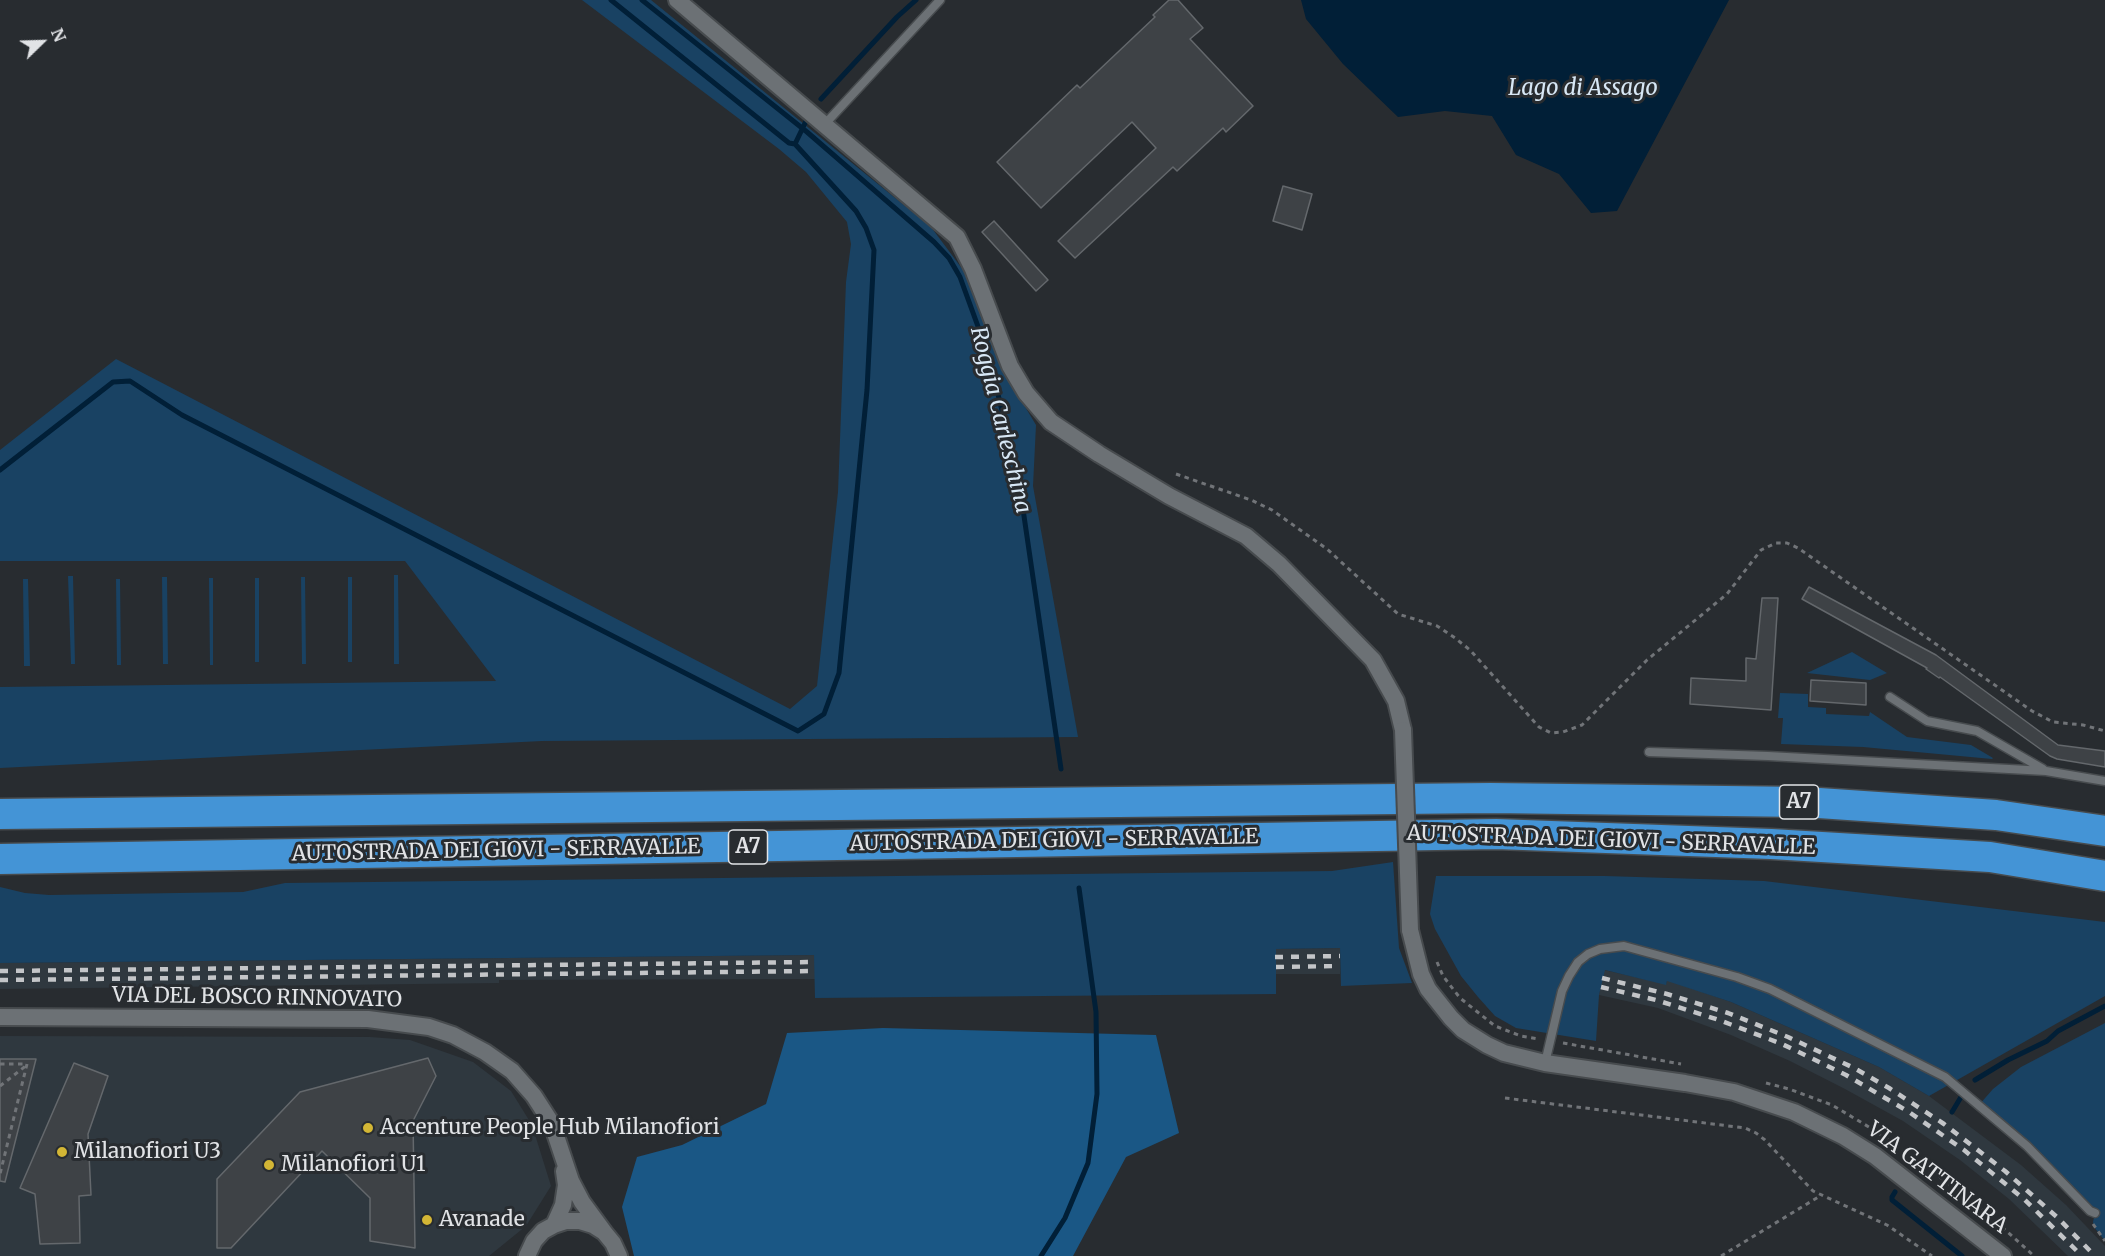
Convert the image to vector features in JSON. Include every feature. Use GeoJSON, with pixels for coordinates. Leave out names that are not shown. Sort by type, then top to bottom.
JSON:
{"type":"FeatureCollection","features":[{"type":"Feature","properties":{"kind":"highway","name":"AUTOSTRADA DEI GIOVI - SERRAVALLE"},"geometry":{"type":"LineString","coordinates":[[0,814],[1491,798],[1804,802],[1996,815],[2105,831]]}},
{"type":"Feature","properties":{"kind":"highway","name":"AUTOSTRADA DEI GIOVI - SERRAVALLE"},"geometry":{"type":"LineString","coordinates":[[0,859],[1496,834],[1771,844],[1990,857],[2105,876]]}},
{"type":"Feature","properties":{"kind":"street","name":"VIA GATTINARA"},"geometry":{"type":"LineString","coordinates":[[677,0],[957,237],[973,269],[1010,366],[1026,393],[1052,422],[1159,490],[1246,536],[1279,564],[1373,660],[1396,701],[1403,730],[1410,930],[1421,974],[1434,997],[1450,1018],[1487,1045],[1504,1053],[1545,1063],[1734,1092],[1777,1105],[1843,1136],[1875,1156],[2003,1256]]}},
{"type":"Feature","properties":{"kind":"street","name":"VIA DEL BOSCO RINNOVATO"},"geometry":{"type":"LineString","coordinates":[[0,1017],[368,1019],[429,1027],[461,1039],[512,1071],[534,1096],[552,1124],[571,1181],[582,1202],[613,1243],[619,1256]]}},
{"type":"Feature","properties":{"kind":"street","name":"VIA DEL BOSCO RINNOVATO"},"geometry":{"type":"LineString","coordinates":[[554,1224],[563,1204],[566,1185],[561,1153]]}},
{"type":"Feature","properties":{"kind":"street"},"geometry":{"type":"LineString","coordinates":[[515,1256],[530,1248],[543,1231],[554,1224],[580,1221],[604,1232]]}},
{"type":"Feature","properties":{"kind":"lane"},"geometry":{"type":"LineString","coordinates":[[825,124],[940,0]]}},
{"type":"Feature","properties":{"kind":"lane"},"geometry":{"type":"LineString","coordinates":[[1890,698],[1927,721],[1977,731],[2046,771]]}},
{"type":"Feature","properties":{"kind":"lane"},"geometry":{"type":"LineString","coordinates":[[1649,752],[2046,771],[2105,781]]}},
{"type":"Feature","properties":{"kind":"lane"},"geometry":{"type":"LineString","coordinates":[[1545,1063],[1562,991],[1578,962],[1588,954],[1600,949],[1624,946],[1770,989],[1945,1077],[2027,1146],[2090,1211],[2095,1213]]}},
{"type":"Feature","properties":{"kind":"path"},"geometry":{"type":"LineString","coordinates":[[1176,474],[1251,500],[1281,517],[1327,549],[1398,614],[1437,626],[1470,650],[1539,727],[1551,733],[1563,732],[1582,725],[1647,660],[1727,594],[1761,550],[1776,543],[1787,543],[1798,548],[2032,711],[2053,722],[2083,725],[2105,731]]}},
{"type":"Feature","properties":{"kind":"path"},"geometry":{"type":"LineString","coordinates":[[0,1064],[27,1064]]}},
{"type":"Feature","properties":{"kind":"path"},"geometry":{"type":"LineString","coordinates":[[0,1086],[27,1064]]}},
{"type":"Feature","properties":{"kind":"path"},"geometry":{"type":"LineString","coordinates":[[0,1174],[27,1064]]}},
{"type":"Feature","properties":{"kind":"path"},"geometry":{"type":"LineString","coordinates":[[1504,1098],[1745,1128],[1765,1140],[1820,1196],[1887,1225],[1932,1256]]}},
{"type":"Feature","properties":{"kind":"path"},"geometry":{"type":"LineString","coordinates":[[1721,1256],[1820,1196]]}},
{"type":"Feature","properties":{"kind":"path"},"geometry":{"type":"LineString","coordinates":[[2095,1213],[2094,1227],[2105,1242]]}},
{"type":"Feature","properties":{"kind":"shaded area"},"geometry":{"type":"Polygon","coordinates":[[[582,0],[651,0],[931,227],[966,274],[1003,370],[1036,425],[1033,486],[1078,737],[542,741],[0,768],[0,687],[496,681],[405,561],[0,561],[0,450],[116,359],[790,709],[817,686],[838,492],[846,282],[851,244],[847,222],[806,172],[779,149],[582,0]]]}},
{"type":"Feature","properties":{"kind":"shaded area"},"geometry":{"type":"Polygon","coordinates":[[[394,575],[398,575],[399,664],[394,664],[394,575]]]}},
{"type":"Feature","properties":{"kind":"shaded area"},"geometry":{"type":"Polygon","coordinates":[[[68,576],[73,576],[75,664],[71,664],[68,576]]]}},
{"type":"Feature","properties":{"kind":"shaded area"},"geometry":{"type":"Polygon","coordinates":[[[162,577],[167,577],[168,664],[163,664],[162,577]]]}},
{"type":"Feature","properties":{"kind":"shaded area"},"geometry":{"type":"Polygon","coordinates":[[[301,577],[305,577],[306,664],[302,664],[301,577]]]}},
{"type":"Feature","properties":{"kind":"shaded area"},"geometry":{"type":"Polygon","coordinates":[[[348,577],[352,577],[352,662],[348,662],[348,577]]]}},
{"type":"Feature","properties":{"kind":"shaded area"},"geometry":{"type":"Polygon","coordinates":[[[209,578],[213,578],[213,665],[210,665],[209,578]]]}},
{"type":"Feature","properties":{"kind":"shaded area"},"geometry":{"type":"Polygon","coordinates":[[[255,578],[259,578],[259,662],[255,662],[255,578]]]}},
{"type":"Feature","properties":{"kind":"shaded area"},"geometry":{"type":"Polygon","coordinates":[[[23,579],[28,579],[30,666],[24,666],[23,579]]]}},
{"type":"Feature","properties":{"kind":"shaded area"},"geometry":{"type":"Polygon","coordinates":[[[116,579],[120,579],[121,665],[117,665],[116,579]]]}},
{"type":"Feature","properties":{"kind":"shaded area"},"geometry":{"type":"Polygon","coordinates":[[[1852,652],[1887,673],[1870,680],[1807,673],[1852,652]]]}},
{"type":"Feature","properties":{"kind":"shaded area"},"geometry":{"type":"Polygon","coordinates":[[[1780,693],[1808,694],[1808,707],[1826,708],[1826,714],[1869,716],[1870,712],[1907,737],[1971,745],[1993,758],[1863,747],[1781,744],[1783,718],[1778,718],[1780,693]]]}},
{"type":"Feature","properties":{"kind":"shaded area"},"geometry":{"type":"Polygon","coordinates":[[[1393,862],[1399,948],[1412,983],[1341,986],[1340,948],[1276,949],[1276,994],[815,998],[814,955],[0,963],[0,887],[25,893],[49,895],[243,892],[285,883],[1332,871],[1393,862]]]}},
{"type":"Feature","properties":{"kind":"shaded area"},"geometry":{"type":"Polygon","coordinates":[[[1436,876],[1605,876],[1764,881],[2105,922],[2105,996],[1929,1096],[1879,1067],[1731,1002],[1667,981],[1666,985],[1605,970],[1599,995],[1596,1041],[1516,1028],[1495,1016],[1478,997],[1461,976],[1435,929],[1430,914],[1436,876]]]}},
{"type":"Feature","properties":{"kind":"shaded area"},"geometry":{"type":"Polygon","coordinates":[[[1340,948],[1340,974],[1276,974],[1275,949],[1340,948]]]}},
{"type":"Feature","properties":{"kind":"shaded area"},"geometry":{"type":"Polygon","coordinates":[[[815,955],[815,979],[499,980],[499,983],[0,989],[0,963],[815,955]]]}},
{"type":"Feature","properties":{"kind":"shaded area"},"geometry":{"type":"Polygon","coordinates":[[[1604,970],[1666,984],[1667,980],[1731,1002],[1879,1067],[1929,1096],[2021,1165],[2066,1205],[2105,1246],[2105,1256],[2068,1256],[2009,1199],[1960,1160],[1903,1121],[1845,1089],[1731,1035],[1658,1008],[1599,995],[1604,970]]]}},
{"type":"Feature","properties":{"kind":"shaded area"},"geometry":{"type":"Polygon","coordinates":[[[2105,1023],[2105,1241],[2094,1227],[2095,1213],[1979,1105],[1993,1089],[2021,1067],[2105,1023]]]}},
{"type":"Feature","properties":{"kind":"shaded area"},"geometry":{"type":"Polygon","coordinates":[[[883,1028],[1156,1035],[1179,1133],[1126,1157],[1073,1256],[634,1256],[622,1207],[637,1157],[682,1145],[766,1104],[787,1033],[883,1028]]]}},
{"type":"Feature","properties":{"kind":"shaded area"},"geometry":{"type":"Polygon","coordinates":[[[0,1036],[370,1037],[410,1040],[473,1062],[511,1091],[532,1125],[551,1186],[526,1226],[489,1256],[0,1256],[0,1036]]]}},
{"type":"Feature","properties":{"kind":"water","name":"Lago di Assago"},"geometry":{"type":"Polygon","coordinates":[[[1301,0],[1729,0],[1617,211],[1591,213],[1559,174],[1516,155],[1492,116],[1445,111],[1398,117],[1343,64],[1306,19],[1301,0]]]}},
{"type":"Feature","properties":{"kind":"building"},"geometry":{"type":"Polygon","coordinates":[[[1169,0],[1178,0],[1203,28],[1190,39],[1253,106],[1226,132],[1223,128],[1177,171],[1173,167],[1075,258],[1058,241],[1156,148],[1132,122],[1041,208],[997,162],[1077,85],[1080,88],[1155,17],[1153,15],[1169,0]]]}},
{"type":"Feature","properties":{"kind":"building"},"geometry":{"type":"Polygon","coordinates":[[[1283,186],[1312,194],[1302,230],[1273,221],[1283,186]]]}},
{"type":"Feature","properties":{"kind":"building"},"geometry":{"type":"Polygon","coordinates":[[[994,221],[1048,280],[1036,291],[982,232],[994,221]]]}},
{"type":"Feature","properties":{"kind":"building"},"geometry":{"type":"Polygon","coordinates":[[[1809,587],[1936,655],[2058,745],[2105,751],[2105,767],[2050,756],[1927,668],[1802,599],[1809,587]]]}},
{"type":"Feature","properties":{"kind":"building"},"geometry":{"type":"Polygon","coordinates":[[[1762,598],[1778,598],[1771,710],[1690,704],[1691,678],[1746,681],[1746,658],[1756,659],[1762,598]]]}},
{"type":"Feature","properties":{"kind":"building"},"geometry":{"type":"Polygon","coordinates":[[[1811,680],[1866,683],[1866,705],[1810,701],[1811,680]]]}},
{"type":"Feature","properties":{"kind":"building","name":"Milanofiori U1"},"geometry":{"type":"Polygon","coordinates":[[[428,1058],[436,1076],[413,1121],[415,1248],[370,1241],[370,1198],[322,1151],[231,1248],[217,1248],[217,1179],[300,1092],[428,1058]]]}},
{"type":"Feature","properties":{"kind":"building"},"geometry":{"type":"Polygon","coordinates":[[[0,1059],[36,1059],[5,1182],[0,1181],[0,1059]]]}},
{"type":"Feature","properties":{"kind":"building","name":"Milanofiori U3"},"geometry":{"type":"Polygon","coordinates":[[[74,1063],[108,1076],[88,1134],[91,1195],[79,1196],[80,1243],[40,1244],[35,1194],[20,1188],[74,1063]]]}},
{"type":"Feature","properties":{"kind":"waterway"},"geometry":{"type":"LineString","coordinates":[[611,0],[789,143],[795,144],[807,119]]}},
{"type":"Feature","properties":{"kind":"waterway","name":"Roggia Carleschina"},"geometry":{"type":"LineString","coordinates":[[642,0],[807,132],[934,242],[949,258],[960,277],[988,354],[1018,475],[1061,769]]}},
{"type":"Feature","properties":{"kind":"waterway"},"geometry":{"type":"LineString","coordinates":[[821,99],[897,17],[916,0]]}},
{"type":"Feature","properties":{"kind":"waterway"},"geometry":{"type":"LineString","coordinates":[[0,470],[113,382],[130,381],[182,415],[798,731],[824,714],[839,673],[867,390],[874,250],[866,228],[856,211],[795,144]]}},
{"type":"Feature","properties":{"kind":"waterway","name":"Roggia Carleschina"},"geometry":{"type":"LineString","coordinates":[[1041,1256],[1065,1218],[1088,1163],[1097,1094],[1096,1012],[1079,888]]}},
{"type":"Feature","properties":{"kind":"waterway"},"geometry":{"type":"LineString","coordinates":[[1975,1080],[2105,1006]]}},
{"type":"Feature","properties":{"kind":"waterway"},"geometry":{"type":"LineString","coordinates":[[1952,1112],[1961,1097]]}},
{"type":"Feature","properties":{"kind":"waterway"},"geometry":{"type":"LineString","coordinates":[[1895,1192],[1892,1200],[1962,1256]]}},
{"type":"Feature","properties":{"kind":"railway"},"geometry":{"type":"LineString","coordinates":[[1275,957],[1340,956]]}},
{"type":"Feature","properties":{"kind":"railway"},"geometry":{"type":"LineString","coordinates":[[0,971],[815,962]]}},
{"type":"Feature","properties":{"kind":"railway"},"geometry":{"type":"LineString","coordinates":[[1276,967],[1340,966]]}},
{"type":"Feature","properties":{"kind":"railway"},"geometry":{"type":"LineString","coordinates":[[0,980],[815,971]]}},
{"type":"Feature","properties":{"kind":"railway"},"geometry":{"type":"LineString","coordinates":[[1602,978],[1667,994],[1728,1013],[1788,1037],[1854,1068],[1944,1124],[2005,1171],[2058,1218],[2095,1256]]}},
{"type":"Feature","properties":{"kind":"railway"},"geometry":{"type":"LineString","coordinates":[[1601,987],[1656,1000],[1719,1020],[1782,1044],[1846,1075],[1909,1112],[1964,1150],[2025,1200],[2082,1256]]}},
{"type":"Feature","properties":{"kind":"place","name":"Accenture People Hub Milanofiori"},"geometry":{"type":"Point","coordinates":[368,1128]}},
{"type":"Feature","properties":{"kind":"place","name":"Milanofiori U3"},"geometry":{"type":"Point","coordinates":[62,1152]}},
{"type":"Feature","properties":{"kind":"place","name":"Milanofiori U1"},"geometry":{"type":"Point","coordinates":[269,1165]}},
{"type":"Feature","properties":{"kind":"place","name":"Avanade"},"geometry":{"type":"Point","coordinates":[427,1220]}}]}
